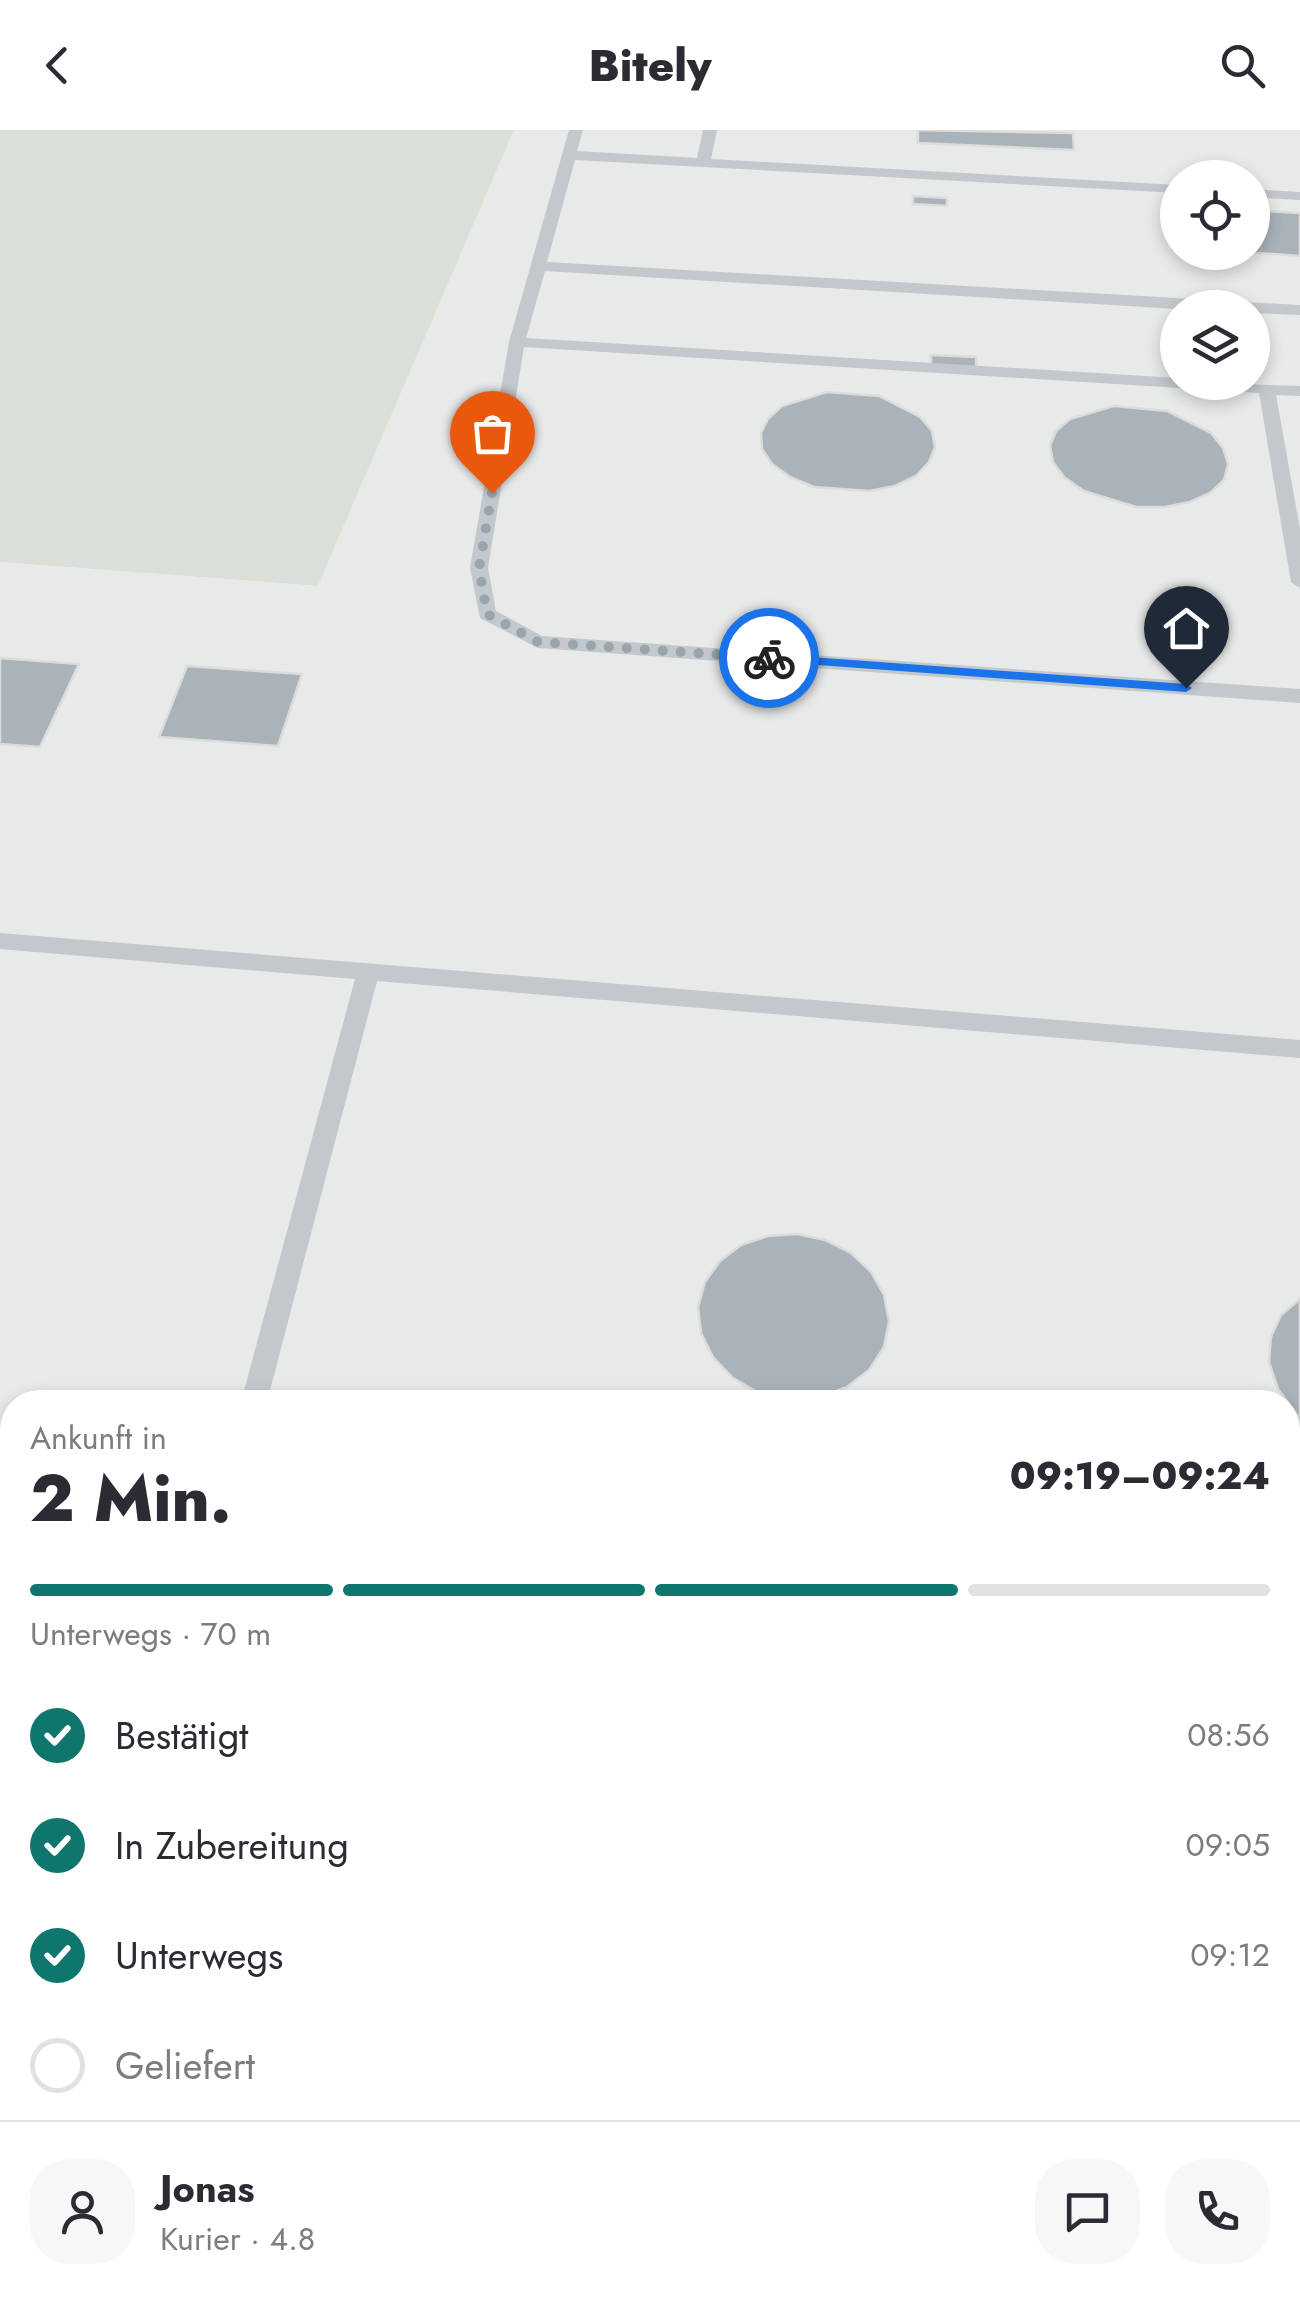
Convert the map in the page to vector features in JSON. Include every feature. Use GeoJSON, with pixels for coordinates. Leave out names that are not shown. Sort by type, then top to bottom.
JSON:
{"type":"FeatureCollection","features":[{"type":"Feature","properties":{"kind":"lane"},"geometry":{"type":"LineString","coordinates":[[576,130],[517,342],[479,568],[487,614],[538,642],[1300,696]]}},
{"type":"Feature","properties":{"kind":"lane"},"geometry":{"type":"LineString","coordinates":[[703,163],[710,130]]}},
{"type":"Feature","properties":{"kind":"lane"},"geometry":{"type":"LineString","coordinates":[[569,155],[1160,188]]}},
{"type":"Feature","properties":{"kind":"lane"},"geometry":{"type":"LineString","coordinates":[[1270,194],[1300,196]]}},
{"type":"Feature","properties":{"kind":"lane"},"geometry":{"type":"LineString","coordinates":[[536,266],[1160,303]]}},
{"type":"Feature","properties":{"kind":"lane"},"geometry":{"type":"LineString","coordinates":[[1270,309],[1300,310]]}},
{"type":"Feature","properties":{"kind":"lane"},"geometry":{"type":"LineString","coordinates":[[517,342],[1160,382]]}},
{"type":"Feature","properties":{"kind":"lane"},"geometry":{"type":"LineString","coordinates":[[1270,389],[1300,391]]}},
{"type":"Feature","properties":{"kind":"lane"},"geometry":{"type":"LineString","coordinates":[[1270,400],[1300,582]]}},
{"type":"Feature","properties":{"kind":"lane"},"geometry":{"type":"LineString","coordinates":[[0,941],[1300,1048]]}},
{"type":"Feature","properties":{"kind":"lane"},"geometry":{"type":"LineString","coordinates":[[257,1390],[368,972]]}},
{"type":"Feature","properties":{"kind":"shaded area"},"geometry":{"type":"Polygon","coordinates":[[[0,130],[514,130],[318,586],[0,562],[0,130]]]}},
{"type":"Feature","properties":{"kind":"shaded area"},"geometry":{"type":"Polygon","coordinates":[[[514,130],[1300,130],[1300,1390],[0,1390],[0,562],[318,586],[514,130]]]}},
{"type":"Feature","properties":{"kind":"building"},"geometry":{"type":"Polygon","coordinates":[[[918,130],[1073,133],[1074,150],[918,143],[918,130]]]}},
{"type":"Feature","properties":{"kind":"building"},"geometry":{"type":"Polygon","coordinates":[[[913,196],[947,198],[947,206],[913,204],[913,196]]]}},
{"type":"Feature","properties":{"kind":"building"},"geometry":{"type":"Polygon","coordinates":[[[1270,211],[1300,213],[1300,256],[1270,254],[1270,211]]]}},
{"type":"Feature","properties":{"kind":"building"},"geometry":{"type":"Polygon","coordinates":[[[931,355],[976,357],[976,368],[931,366],[931,355]]]}},
{"type":"Feature","properties":{"kind":"building"},"geometry":{"type":"Polygon","coordinates":[[[827,392],[879,396],[920,417],[932,431],[935,447],[929,462],[916,476],[895,486],[869,491],[814,487],[790,477],[772,464],[762,449],[761,433],[768,419],[782,406],[827,392]]]}},
{"type":"Feature","properties":{"kind":"building"},"geometry":{"type":"Polygon","coordinates":[[[1114,406],[1167,411],[1211,433],[1223,448],[1228,464],[1224,480],[1210,493],[1165,507],[1136,507],[1084,491],[1064,477],[1053,462],[1050,446],[1056,431],[1070,419],[1114,406]]]}},
{"type":"Feature","properties":{"kind":"building"},"geometry":{"type":"Polygon","coordinates":[[[0,658],[79,664],[40,747],[0,744],[0,658]]]}},
{"type":"Feature","properties":{"kind":"building"},"geometry":{"type":"Polygon","coordinates":[[[187,666],[302,674],[278,746],[159,737],[187,666]]]}},
{"type":"Feature","properties":{"kind":"building"},"geometry":{"type":"Polygon","coordinates":[[[797,1234],[825,1240],[851,1253],[871,1272],[884,1295],[889,1321],[884,1347],[869,1370],[847,1387],[754,1390],[733,1378],[713,1357],[701,1333],[698,1307],[705,1282],[720,1261],[741,1245],[768,1236],[797,1234]]]}},
{"type":"Feature","properties":{"kind":"building"},"geometry":{"type":"Polygon","coordinates":[[[1300,1299],[1300,1390],[1279,1390],[1269,1362],[1271,1337],[1281,1315],[1300,1299]]]}},
{"type":"Feature","properties":{"kind":"way so far"},"geometry":{"type":"LineString","coordinates":[[492,493],[479,568],[487,614],[538,642],[769,658]]}},
{"type":"Feature","properties":{"kind":"route"},"geometry":{"type":"LineString","coordinates":[[769,658],[1186,688]]}}]}
